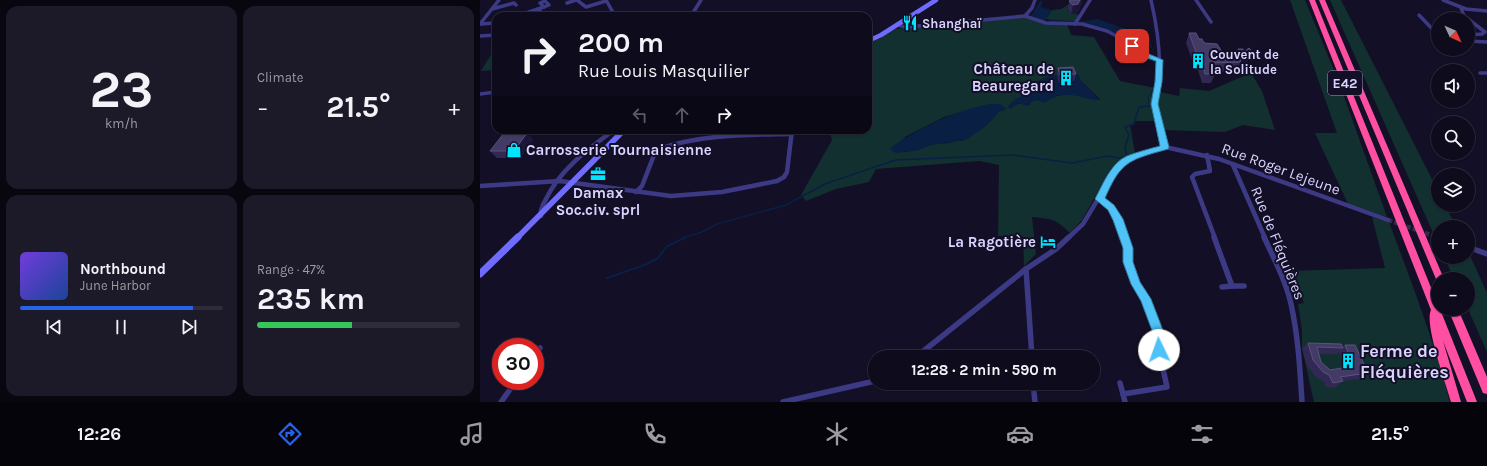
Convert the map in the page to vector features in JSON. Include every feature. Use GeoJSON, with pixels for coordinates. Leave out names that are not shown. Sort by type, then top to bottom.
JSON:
{"type":"FeatureCollection","features":[{"type":"Feature","properties":{"kind":"highway","name":"E42"},"geometry":{"type":"LineString","coordinates":[[1312,0],[1431,298]]}},
{"type":"Feature","properties":{"kind":"highway","name":"E42"},"geometry":{"type":"LineString","coordinates":[[1322,0],[1437,272]]}},
{"type":"Feature","properties":{"kind":"highway"},"geometry":{"type":"LineString","coordinates":[[1434,316],[1435,332],[1456,402]]}},
{"type":"Feature","properties":{"kind":"highway","name":"E42"},"geometry":{"type":"LineString","coordinates":[[1438,316],[1472,402]]}},
{"type":"Feature","properties":{"kind":"highway"},"geometry":{"type":"LineString","coordinates":[[1456,316],[1487,389]]}},
{"type":"Feature","properties":{"kind":"main road"},"geometry":{"type":"LineString","coordinates":[[872,39],[936,0]]}},
{"type":"Feature","properties":{"kind":"main road"},"geometry":{"type":"LineString","coordinates":[[480,274],[541,216],[620,134]]}},
{"type":"Feature","properties":{"kind":"street"},"geometry":{"type":"LineString","coordinates":[[480,24],[499,0]]}},
{"type":"Feature","properties":{"kind":"street"},"geometry":{"type":"LineString","coordinates":[[567,3],[577,0],[586,8],[606,0],[613,12]]}},
{"type":"Feature","properties":{"kind":"street"},"geometry":{"type":"LineString","coordinates":[[694,12],[701,0]]}},
{"type":"Feature","properties":{"kind":"street"},"geometry":{"type":"LineString","coordinates":[[1025,16],[1032,8],[1035,0]]}},
{"type":"Feature","properties":{"kind":"street"},"geometry":{"type":"LineString","coordinates":[[1076,23],[1090,0]]}},
{"type":"Feature","properties":{"kind":"street"},"geometry":{"type":"LineString","coordinates":[[925,350],[1026,269],[1056,249],[1070,237],[1083,224],[1100,199],[1116,169],[1122,163],[1129,159],[1165,147],[1155,104],[1159,82],[1159,60],[1156,19],[1151,0]]}},
{"type":"Feature","properties":{"kind":"street"},"geometry":{"type":"LineString","coordinates":[[1196,0],[1211,22]]}},
{"type":"Feature","properties":{"kind":"street"},"geometry":{"type":"LineString","coordinates":[[1443,0],[1461,8],[1487,11]]}},
{"type":"Feature","properties":{"kind":"street"},"geometry":{"type":"LineString","coordinates":[[492,9],[514,3],[516,5]]}},
{"type":"Feature","properties":{"kind":"street"},"geometry":{"type":"LineString","coordinates":[[529,12],[544,7]]}},
{"type":"Feature","properties":{"kind":"street"},"geometry":{"type":"LineString","coordinates":[[1461,8],[1462,12]]}},
{"type":"Feature","properties":{"kind":"street"},"geometry":{"type":"LineString","coordinates":[[1419,15],[1431,28]]}},
{"type":"Feature","properties":{"kind":"street"},"geometry":{"type":"LineString","coordinates":[[897,25],[906,27],[1025,16],[1046,23],[1076,23],[1107,31],[1159,60]]}},
{"type":"Feature","properties":{"kind":"street"},"geometry":{"type":"LineString","coordinates":[[480,24],[492,23]]}},
{"type":"Feature","properties":{"kind":"street"},"geometry":{"type":"LineString","coordinates":[[1475,24],[1486,32]]}},
{"type":"Feature","properties":{"kind":"street"},"geometry":{"type":"LineString","coordinates":[[1475,34],[1482,34],[1486,32]]}},
{"type":"Feature","properties":{"kind":"street"},"geometry":{"type":"LineString","coordinates":[[480,36],[492,35]]}},
{"type":"Feature","properties":{"kind":"street"},"geometry":{"type":"LineString","coordinates":[[1475,41],[1487,42]]}},
{"type":"Feature","properties":{"kind":"street"},"geometry":{"type":"LineString","coordinates":[[1480,74],[1487,73]]}},
{"type":"Feature","properties":{"kind":"street"},"geometry":{"type":"LineString","coordinates":[[480,94],[492,92]]}},
{"type":"Feature","properties":{"kind":"street"},"geometry":{"type":"LineString","coordinates":[[541,216],[540,212],[542,205],[565,169],[575,159],[609,134]]}},
{"type":"Feature","properties":{"kind":"street"},"geometry":{"type":"LineString","coordinates":[[636,192],[642,186],[656,150],[665,146],[725,135],[747,134]]}},
{"type":"Feature","properties":{"kind":"street"},"geometry":{"type":"LineString","coordinates":[[480,186],[556,181],[671,196],[722,192],[777,181],[784,177],[787,172],[792,134]]}},
{"type":"Feature","properties":{"kind":"street","name":"Rue Roger Lejeune"},"geometry":{"type":"LineString","coordinates":[[1165,147],[1219,159],[1233,166],[1388,220]]}},
{"type":"Feature","properties":{"kind":"street"},"geometry":{"type":"LineString","coordinates":[[1206,155],[1210,171],[1195,174],[1192,177],[1232,286]]}},
{"type":"Feature","properties":{"kind":"street","name":"Rue de Fléquières"},"geometry":{"type":"LineString","coordinates":[[1233,166],[1283,280],[1291,303],[1300,367],[1302,402]]}},
{"type":"Feature","properties":{"kind":"street"},"geometry":{"type":"LineString","coordinates":[[1100,199],[1114,212],[1122,229],[1128,248],[1128,262],[1136,284],[1146,299],[1158,333],[1159,350],[1167,387],[1123,394]]}},
{"type":"Feature","properties":{"kind":"street"},"geometry":{"type":"LineString","coordinates":[[1475,250],[1487,254]]}},
{"type":"Feature","properties":{"kind":"street"},"geometry":{"type":"LineString","coordinates":[[1026,269],[1032,350]]}},
{"type":"Feature","properties":{"kind":"street"},"geometry":{"type":"LineString","coordinates":[[1222,287],[1244,286]]}},
{"type":"Feature","properties":{"kind":"street"},"geometry":{"type":"LineString","coordinates":[[783,402],[868,382]]}},
{"type":"Feature","properties":{"kind":"street"},"geometry":{"type":"LineString","coordinates":[[1120,383],[1126,402]]}},
{"type":"Feature","properties":{"kind":"street"},"geometry":{"type":"LineString","coordinates":[[501,402],[510,390]]}},
{"type":"Feature","properties":{"kind":"street"},"geometry":{"type":"LineString","coordinates":[[1034,390],[1035,402]]}},
{"type":"Feature","properties":{"kind":"green space"},"geometry":{"type":"Polygon","coordinates":[[[1290,0],[1305,0],[1340,85],[1387,217],[1348,204],[1315,133],[1337,133],[1290,0]]]}},
{"type":"Feature","properties":{"kind":"green space"},"geometry":{"type":"Polygon","coordinates":[[[1330,0],[1341,0],[1431,177],[1431,212],[1448,212],[1452,220],[1431,220],[1431,228],[1330,0]]]}},
{"type":"Feature","properties":{"kind":"green space"},"geometry":{"type":"Polygon","coordinates":[[[1069,4],[1074,5],[1067,11],[1079,15],[1075,22],[1045,19],[1052,10],[1061,9],[1069,4]]]}},
{"type":"Feature","properties":{"kind":"green space"},"geometry":{"type":"Polygon","coordinates":[[[1025,17],[1044,22],[1067,24],[1071,35],[1094,37],[1120,81],[1155,88],[1153,104],[1155,121],[1135,121],[1134,124],[1130,125],[1135,153],[1111,168],[1082,220],[1070,233],[1053,220],[1032,217],[1036,254],[1024,266],[1023,236],[998,236],[999,165],[979,161],[876,169],[869,182],[836,189],[806,201],[801,195],[832,140],[830,134],[872,134],[872,42],[895,29],[1025,17]],[[1072,74],[1074,81],[1059,83],[1057,75],[1047,77],[1028,88],[1028,94],[1013,102],[1010,106],[1012,108],[1017,104],[1029,105],[1032,101],[1036,100],[1046,102],[1054,97],[1068,94],[1085,96],[1096,100],[1100,99],[1081,81],[1077,74],[1072,74]],[[990,104],[944,117],[905,137],[892,151],[903,152],[957,140],[962,141],[985,126],[995,116],[1000,104],[990,104]]]}},
{"type":"Feature","properties":{"kind":"green space"},"geometry":{"type":"Polygon","coordinates":[[[492,53],[492,70],[481,71],[492,53]]]}},
{"type":"Feature","properties":{"kind":"green space"},"geometry":{"type":"Polygon","coordinates":[[[1251,73],[1262,91],[1275,130],[1243,125],[1225,132],[1163,130],[1158,107],[1160,92],[1179,96],[1180,88],[1209,91],[1251,73]]]}},
{"type":"Feature","properties":{"kind":"green space"},"geometry":{"type":"Polygon","coordinates":[[[1372,217],[1389,222],[1414,289],[1444,379],[1450,402],[1314,402],[1302,348],[1302,330],[1298,304],[1304,303],[1289,271],[1385,268],[1372,217]]]}},
{"type":"Feature","properties":{"kind":"green space"},"geometry":{"type":"Polygon","coordinates":[[[1447,264],[1474,264],[1487,293],[1487,352],[1471,316],[1475,316],[1475,272],[1451,272],[1447,264]]]}},
{"type":"Feature","properties":{"kind":"water"},"geometry":{"type":"Polygon","coordinates":[[[1040,1],[1043,1],[1041,7],[1052,10],[1046,20],[1042,21],[1031,16],[1040,1]]]}},
{"type":"Feature","properties":{"kind":"water"},"geometry":{"type":"Polygon","coordinates":[[[1049,19],[1078,22],[1097,19],[1135,32],[1149,35],[1152,47],[1144,47],[1101,27],[1049,22],[1049,19]]]}},
{"type":"Feature","properties":{"kind":"water"},"geometry":{"type":"Polygon","coordinates":[[[1077,73],[1081,81],[1100,100],[1071,95],[1061,95],[1043,103],[1038,99],[1026,106],[1018,104],[1010,109],[1008,107],[1016,99],[1028,94],[1028,88],[1038,81],[1057,75],[1060,82],[1074,81],[1072,74],[1077,73]]]}},
{"type":"Feature","properties":{"kind":"water"},"geometry":{"type":"Polygon","coordinates":[[[990,104],[1000,104],[1007,109],[999,112],[986,126],[966,140],[935,144],[918,150],[897,153],[892,151],[890,148],[914,133],[950,115],[990,104]]]}},
{"type":"Feature","properties":{"kind":"building"},"geometry":{"type":"Polygon","coordinates":[[[1080,0],[1078,4],[1073,5],[1069,1],[1080,0]]]}},
{"type":"Feature","properties":{"kind":"building"},"geometry":{"type":"Polygon","coordinates":[[[1189,33],[1196,33],[1199,39],[1202,39],[1204,43],[1217,44],[1224,55],[1229,55],[1230,57],[1236,58],[1240,55],[1238,49],[1243,49],[1244,52],[1249,48],[1252,51],[1240,62],[1211,63],[1215,74],[1205,74],[1201,60],[1199,60],[1189,33]]]}},
{"type":"Feature","properties":{"kind":"building"},"geometry":{"type":"Polygon","coordinates":[[[1073,67],[1076,74],[1060,75],[1058,68],[1073,67]]]}},
{"type":"Feature","properties":{"kind":"building"},"geometry":{"type":"Polygon","coordinates":[[[503,134],[526,134],[514,151],[490,151],[503,134]]]}},
{"type":"Feature","properties":{"kind":"building"},"geometry":{"type":"Polygon","coordinates":[[[1308,343],[1341,344],[1343,348],[1317,347],[1321,362],[1330,370],[1354,366],[1345,345],[1355,345],[1368,373],[1340,377],[1343,381],[1333,383],[1329,375],[1323,372],[1313,360],[1308,343]]]}},
{"type":"Feature","properties":{"kind":"waterway"},"geometry":{"type":"LineString","coordinates":[[1149,106],[1148,97],[1153,90],[1156,77],[1156,64],[1152,60],[1154,51],[1151,47]]}},
{"type":"Feature","properties":{"kind":"waterway"},"geometry":{"type":"LineString","coordinates":[[686,237],[702,232],[717,224],[786,205],[825,184],[895,160],[1013,155],[1072,163],[1108,156],[1118,158],[1127,157],[1125,147],[1129,135],[1125,127],[1134,124],[1139,107],[1149,106]]}},
{"type":"Feature","properties":{"kind":"waterway"},"geometry":{"type":"LineString","coordinates":[[1144,107],[1149,106]]}},
{"type":"Feature","properties":{"kind":"waterway"},"geometry":{"type":"LineString","coordinates":[[607,278],[647,264],[658,258],[666,247],[686,237]]}},
{"type":"Feature","properties":{"kind":"tunnel"},"geometry":{"type":"LineString","coordinates":[[1388,220],[1431,235]]}},
{"type":"Feature","properties":{"kind":"place","name":"Shanghaï"},"geometry":{"type":"Point","coordinates":[910,23]}},
{"type":"Feature","properties":{"kind":"place","name":"Couvent de la Solitude"},"geometry":{"type":"Point","coordinates":[1198,61]}},
{"type":"Feature","properties":{"kind":"place","name":"Château de Beauregard"},"geometry":{"type":"Point","coordinates":[1066,78]}},
{"type":"Feature","properties":{"kind":"place","name":"Carrosserie Tournaisienne"},"geometry":{"type":"Point","coordinates":[514,150]}},
{"type":"Feature","properties":{"kind":"place","name":"Damax Soc.civ. sprl"},"geometry":{"type":"Point","coordinates":[598,174]}},
{"type":"Feature","properties":{"kind":"place","name":"La Ragotière"},"geometry":{"type":"Point","coordinates":[1048,242]}},
{"type":"Feature","properties":{"kind":"place","name":"Ferme de Fléquières"},"geometry":{"type":"Point","coordinates":[1348,361]}},
{"type":"Feature","properties":{"kind":"route"},"geometry":{"type":"LineString","coordinates":[[1132,46],[1146,56],[1159,60],[1159,82],[1155,98],[1155,109],[1165,147],[1129,159],[1122,163],[1116,169],[1100,199],[1111,208],[1118,219],[1128,248],[1128,262],[1136,284],[1146,299],[1158,333],[1159,350]]}}]}
